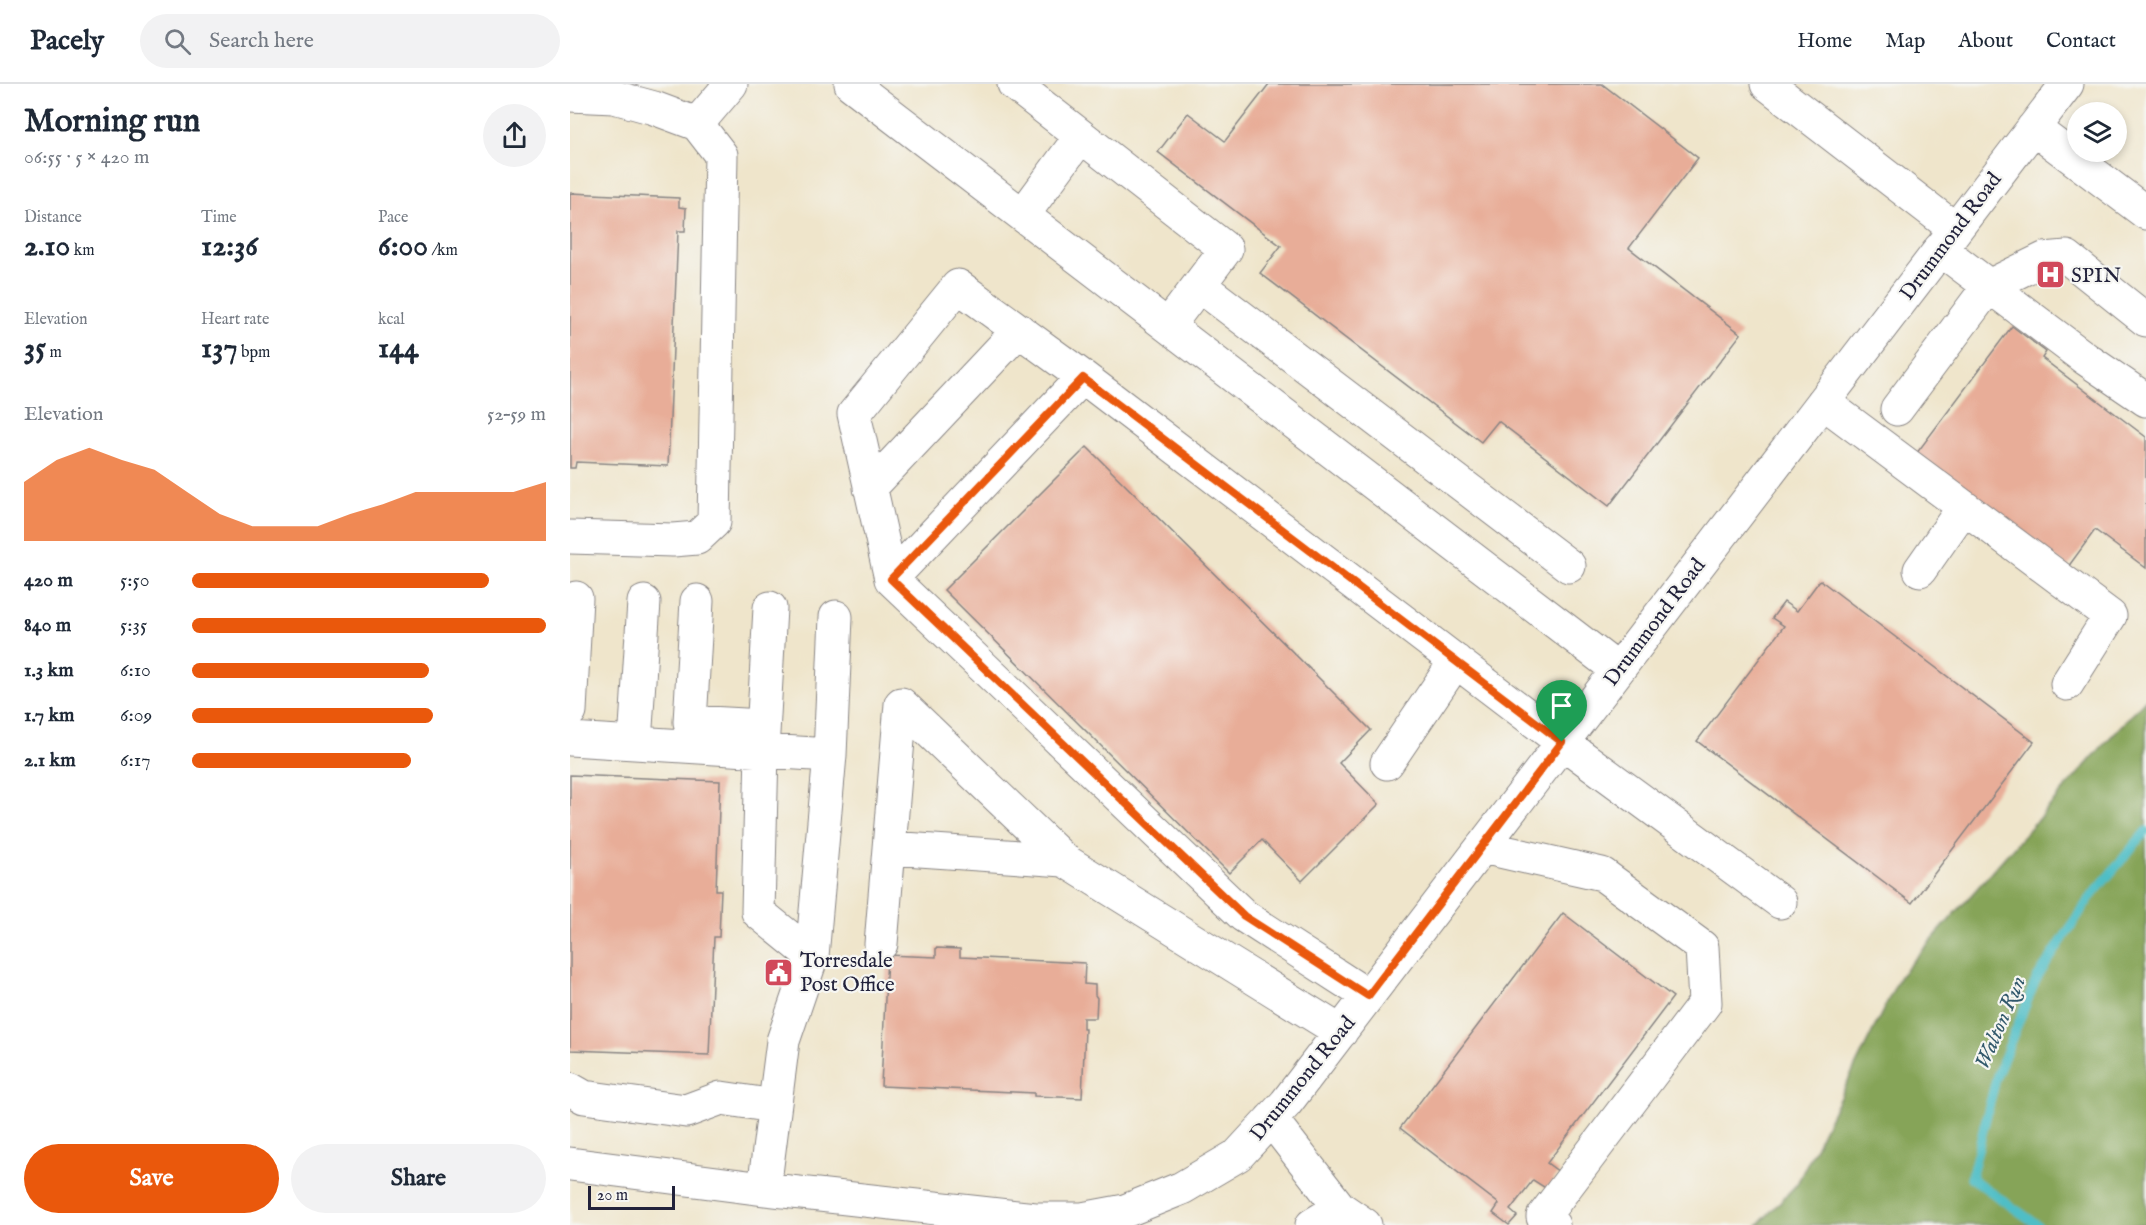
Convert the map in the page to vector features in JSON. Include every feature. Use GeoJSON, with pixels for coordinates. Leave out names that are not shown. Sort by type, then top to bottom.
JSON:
{"type":"FeatureCollection","features":[{"type":"Feature","properties":{"kind":"street"},"geometry":{"type":"LineString","coordinates":[[698,124],[731,84]]}},
{"type":"Feature","properties":{"kind":"street"},"geometry":{"type":"LineString","coordinates":[[1014,84],[1226,249],[1168,326]]}},
{"type":"Feature","properties":{"kind":"street"},"geometry":{"type":"LineString","coordinates":[[1767,84],[1948,239],[1989,286],[2146,400]]}},
{"type":"Feature","properties":{"kind":"street","name":"Drummond Road"},"geometry":{"type":"LineString","coordinates":[[570,1164],[764,1190],[1035,1219],[1110,1220],[1125,1211],[1182,1188],[1238,1155],[1286,1103],[1341,1032],[2067,84]]}},
{"type":"Feature","properties":{"kind":"street"},"geometry":{"type":"LineString","coordinates":[[860,87],[1023,215],[1618,670]]}},
{"type":"Feature","properties":{"kind":"street"},"geometry":{"type":"LineString","coordinates":[[570,95],[617,91],[698,124],[721,155],[714,522],[697,538],[673,540],[570,537]]}},
{"type":"Feature","properties":{"kind":"street"},"geometry":{"type":"LineString","coordinates":[[2033,128],[2146,213]]}},
{"type":"Feature","properties":{"kind":"street"},"geometry":{"type":"LineString","coordinates":[[1023,215],[1081,136]]}},
{"type":"Feature","properties":{"kind":"street"},"geometry":{"type":"LineString","coordinates":[[1897,409],[1989,286],[2044,259],[2067,257],[2146,320]]}},
{"type":"Feature","properties":{"kind":"street"},"geometry":{"type":"LineString","coordinates":[[1198,285],[1569,566]]}},
{"type":"Feature","properties":{"kind":"street"},"geometry":{"type":"LineString","coordinates":[[1368,996],[1244,916],[891,579],[854,414],[958,286],[1083,378],[1562,742],[1780,902]]}},
{"type":"Feature","properties":{"kind":"street"},"geometry":{"type":"LineString","coordinates":[[870,488],[1019,330]]}},
{"type":"Feature","properties":{"kind":"street"},"geometry":{"type":"LineString","coordinates":[[891,579],[1083,378]]}},
{"type":"Feature","properties":{"kind":"street"},"geometry":{"type":"LineString","coordinates":[[1823,402],[2110,616],[2067,684]]}},
{"type":"Feature","properties":{"kind":"street"},"geometry":{"type":"LineString","coordinates":[[1413,513],[1445,472]]}},
{"type":"Feature","properties":{"kind":"street"},"geometry":{"type":"LineString","coordinates":[[1920,570],[1964,507]]}},
{"type":"Feature","properties":{"kind":"street"},"geometry":{"type":"LineString","coordinates":[[570,711],[576,598]]}},
{"type":"Feature","properties":{"kind":"street"},"geometry":{"type":"LineString","coordinates":[[697,601],[690,723],[830,755]]}},
{"type":"Feature","properties":{"kind":"street"},"geometry":{"type":"LineString","coordinates":[[635,743],[644,602]]}},
{"type":"Feature","properties":{"kind":"street"},"geometry":{"type":"LineString","coordinates":[[770,608],[763,738],[758,912],[812,956]]}},
{"type":"Feature","properties":{"kind":"street"},"geometry":{"type":"LineString","coordinates":[[764,1190],[783,1041],[812,956],[830,755],[836,617]]}},
{"type":"Feature","properties":{"kind":"street"},"geometry":{"type":"LineString","coordinates":[[1387,763],[1456,661]]}},
{"type":"Feature","properties":{"kind":"street"},"geometry":{"type":"LineString","coordinates":[[881,944],[901,704],[1064,860],[1341,1032]]}},
{"type":"Feature","properties":{"kind":"street"},"geometry":{"type":"LineString","coordinates":[[570,740],[635,743],[763,738]]}},
{"type":"Feature","properties":{"kind":"street"},"geometry":{"type":"LineString","coordinates":[[890,848],[1064,860]]}},
{"type":"Feature","properties":{"kind":"street"},"geometry":{"type":"LineString","coordinates":[[1482,848],[1602,874],[1702,947],[1705,1002],[1543,1217],[1553,1225]]}},
{"type":"Feature","properties":{"kind":"street"},"geometry":{"type":"LineString","coordinates":[[570,1089],[584,1098],[686,1111],[721,1098],[774,1106]]}},
{"type":"Feature","properties":{"kind":"street"},"geometry":{"type":"LineString","coordinates":[[1271,1119],[1353,1216],[1312,1225]]}},
{"type":"Feature","properties":{"kind":"green space"},"geometry":{"type":"Polygon","coordinates":[[[2146,699],[2146,1225],[1758,1225],[1797,1184],[1900,976],[2146,699]]]}},
{"type":"Feature","properties":{"kind":"building"},"geometry":{"type":"Polygon","coordinates":[[[1269,84],[1602,84],[1698,158],[1629,248],[1741,334],[1609,506],[1498,421],[1481,442],[1260,273],[1281,246],[1158,152],[1188,113],[1225,141],[1269,84]]]}},
{"type":"Feature","properties":{"kind":"building"},"geometry":{"type":"Polygon","coordinates":[[[570,193],[679,198],[679,207],[686,208],[685,231],[678,231],[668,466],[576,462],[575,468],[570,468],[570,193]]]}},
{"type":"Feature","properties":{"kind":"building"},"geometry":{"type":"Polygon","coordinates":[[[2012,326],[2046,352],[2042,358],[2146,437],[2146,568],[2095,530],[2068,567],[1916,454],[2012,326]]]}},
{"type":"Feature","properties":{"kind":"building"},"geometry":{"type":"Polygon","coordinates":[[[1087,447],[1371,730],[1339,763],[1379,804],[1302,881],[1262,840],[1229,873],[944,590],[1087,447]]]}},
{"type":"Feature","properties":{"kind":"building"},"geometry":{"type":"Polygon","coordinates":[[[1820,580],[2034,742],[1912,903],[1697,741],[1784,626],[1772,618],[1784,602],[1797,611],[1820,580]]]}},
{"type":"Feature","properties":{"kind":"building"},"geometry":{"type":"Polygon","coordinates":[[[570,775],[720,781],[716,890],[721,890],[719,937],[714,937],[709,1055],[570,1050],[570,775]]]}},
{"type":"Feature","properties":{"kind":"building"},"geometry":{"type":"Polygon","coordinates":[[[1563,913],[1673,997],[1547,1163],[1559,1172],[1547,1189],[1533,1180],[1510,1210],[1517,1216],[1509,1225],[1493,1213],[1499,1204],[1400,1128],[1563,913]]]}},
{"type":"Feature","properties":{"kind":"building"},"geometry":{"type":"Polygon","coordinates":[[[936,948],[960,949],[960,957],[1085,963],[1084,984],[1095,985],[1097,998],[1096,1018],[1083,1018],[1083,1029],[1085,1029],[1082,1098],[1034,1096],[1034,1093],[881,1086],[887,955],[936,957],[936,948]]]}},
{"type":"Feature","properties":{"kind":"waterway","name":"Walton Run"},"geometry":{"type":"LineString","coordinates":[[2038,1225],[1971,1178],[1997,1075],[2036,980],[2089,899],[2146,831]]}},
{"type":"Feature","properties":{"kind":"place","name":"SPIN"},"geometry":{"type":"Point","coordinates":[2050,275]}},
{"type":"Feature","properties":{"kind":"place","name":"Torresdale Post Office"},"geometry":{"type":"Point","coordinates":[779,972]}},
{"type":"Feature","properties":{"kind":"route"},"geometry":{"type":"LineString","coordinates":[[1083,378],[1562,742],[1368,996],[1244,916],[891,579],[1083,378]]}}]}
